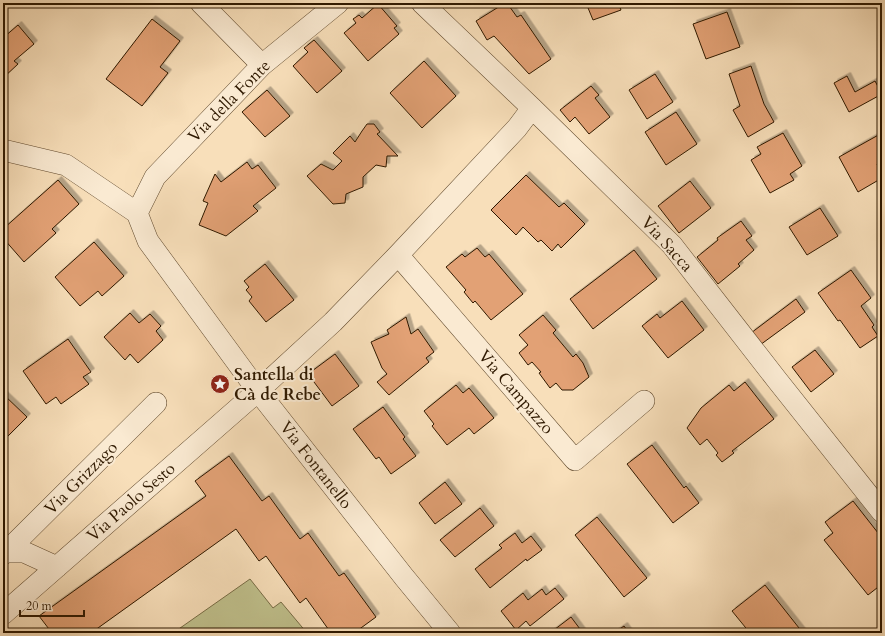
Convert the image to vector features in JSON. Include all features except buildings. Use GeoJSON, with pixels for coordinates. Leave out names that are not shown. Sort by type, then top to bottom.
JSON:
{"type":"FeatureCollection","features":[{"type":"Feature","properties":{"kind":"street"},"geometry":{"type":"LineString","coordinates":[[200,3],[262,65]]}},
{"type":"Feature","properties":{"kind":"street","name":"Via della Fonte"},"geometry":{"type":"LineString","coordinates":[[137,213],[155,177],[262,65],[338,3]]}},
{"type":"Feature","properties":{"kind":"street","name":"Via Sacca"},"geometry":{"type":"LineString","coordinates":[[422,3],[532,108],[672,246],[882,512]]}},
{"type":"Feature","properties":{"kind":"street"},"geometry":{"type":"LineString","coordinates":[[258,391],[333,322],[398,255],[517,128],[532,108]]}},
{"type":"Feature","properties":{"kind":"street"},"geometry":{"type":"LineString","coordinates":[[3,150],[66,165],[137,213]]}},
{"type":"Feature","properties":{"kind":"street","name":"Via Fontanello"},"geometry":{"type":"LineString","coordinates":[[137,213],[148,241],[258,391],[404,577],[450,633]]}},
{"type":"Feature","properties":{"kind":"street","name":"Via Campazzo"},"geometry":{"type":"LineString","coordinates":[[398,255],[575,460],[644,401]]}},
{"type":"Feature","properties":{"kind":"street","name":"Via Paolo Sesto"},"geometry":{"type":"LineString","coordinates":[[5,608],[57,567],[258,391]]}},
{"type":"Feature","properties":{"kind":"street","name":"Via Grizzago"},"geometry":{"type":"LineString","coordinates":[[4,553],[156,403]]}},
{"type":"Feature","properties":{"kind":"street","name":"Via Grizzago"},"geometry":{"type":"LineString","coordinates":[[4,553],[24,552],[57,567]]}},
{"type":"Feature","properties":{"kind":"green space"},"geometry":{"type":"Polygon","coordinates":[[[250,579],[273,608],[281,602],[307,633],[173,633],[250,579]]]}},
{"type":"Feature","properties":{"kind":"place","name":"Santella di Cà de Rebe"},"geometry":{"type":"Point","coordinates":[220,384]}}]}
